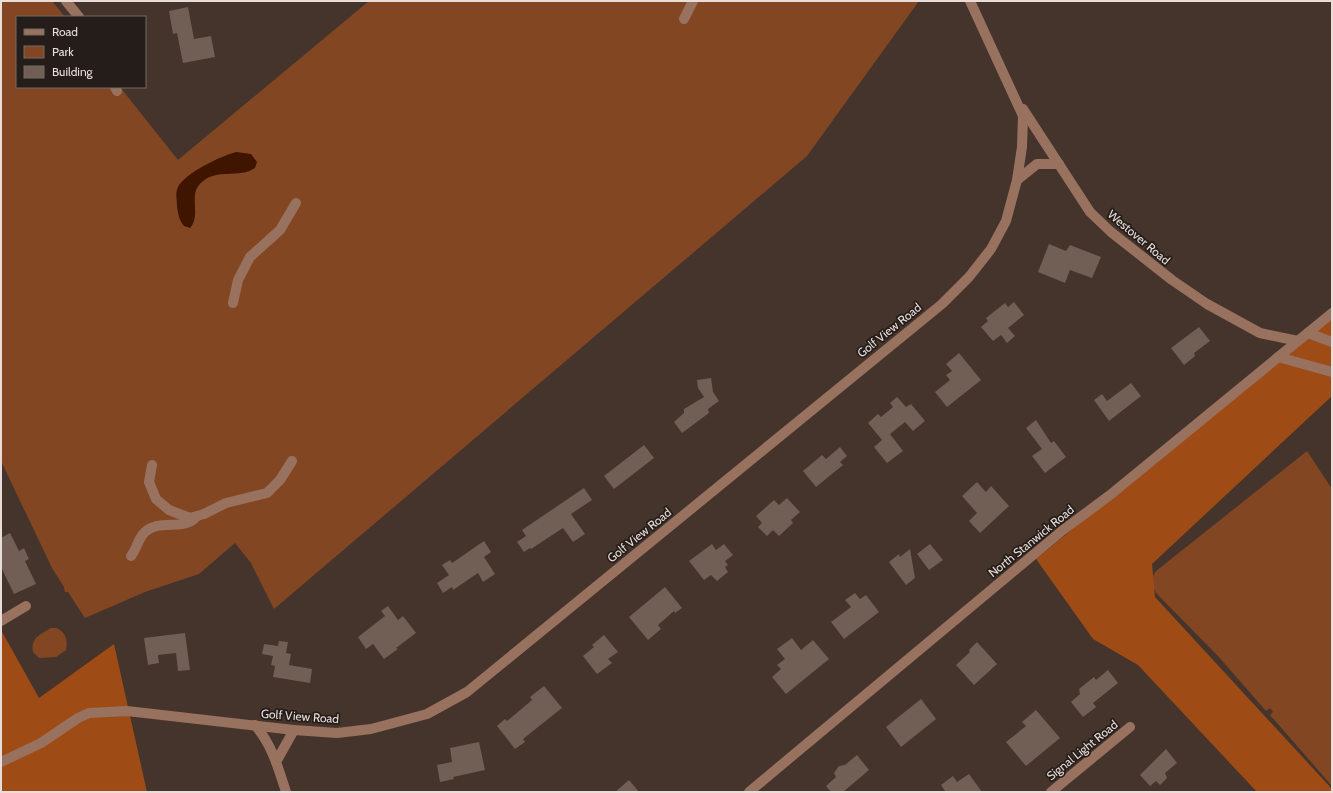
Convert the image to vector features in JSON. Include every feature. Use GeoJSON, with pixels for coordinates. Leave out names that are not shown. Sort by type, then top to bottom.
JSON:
{"type":"FeatureCollection","features":[{"type":"Feature","properties":{"kind":"street"},"geometry":{"type":"LineString","coordinates":[[66,1],[78,16]]}},
{"type":"Feature","properties":{"kind":"street"},"geometry":{"type":"LineString","coordinates":[[684,18],[693,1]]}},
{"type":"Feature","properties":{"kind":"street","name":"Golf View Road"},"geometry":{"type":"LineString","coordinates":[[1,762],[41,743],[78,718],[89,713],[126,710],[294,730],[337,733],[372,729],[427,714],[467,692],[942,304],[969,277],[991,249],[1006,221],[1017,180],[1022,147],[1023,116],[1014,93],[970,1]]}},
{"type":"Feature","properties":{"kind":"street","name":"Westover Road"},"geometry":{"type":"LineString","coordinates":[[1014,93],[1090,212],[1172,280],[1207,304],[1260,333],[1298,341]]}},
{"type":"Feature","properties":{"kind":"street"},"geometry":{"type":"LineString","coordinates":[[1017,180],[1037,164],[1059,164]]}},
{"type":"Feature","properties":{"kind":"street"},"geometry":{"type":"LineString","coordinates":[[232,303],[238,280],[250,257],[280,230],[296,203]]}},
{"type":"Feature","properties":{"kind":"street","name":"North Stanwick Road"},"geometry":{"type":"LineString","coordinates":[[749,792],[1063,530],[1110,495],[1332,313]]}},
{"type":"Feature","properties":{"kind":"street"},"geometry":{"type":"LineString","coordinates":[[1308,333],[1332,342]]}},
{"type":"Feature","properties":{"kind":"street"},"geometry":{"type":"LineString","coordinates":[[1278,358],[1332,372]]}},
{"type":"Feature","properties":{"kind":"street"},"geometry":{"type":"LineString","coordinates":[[131,556],[143,534],[149,530],[162,524],[187,524],[196,517],[226,502],[267,493],[280,480],[292,462]]}},
{"type":"Feature","properties":{"kind":"street"},"geometry":{"type":"LineString","coordinates":[[152,465],[149,482],[156,499],[176,513],[190,518],[196,517]]}},
{"type":"Feature","properties":{"kind":"street"},"geometry":{"type":"LineString","coordinates":[[1,621],[26,606]]}},
{"type":"Feature","properties":{"kind":"street"},"geometry":{"type":"LineString","coordinates":[[255,725],[267,739],[286,792]]}},
{"type":"Feature","properties":{"kind":"street","name":"Signal Light Road"},"geometry":{"type":"LineString","coordinates":[[1051,792],[1130,727]]}},
{"type":"Feature","properties":{"kind":"street"},"geometry":{"type":"LineString","coordinates":[[276,762],[294,730]]}},
{"type":"Feature","properties":{"kind":"green space"},"geometry":{"type":"Polygon","coordinates":[[[1,1],[52,1],[64,16],[16,16],[16,88],[121,88],[178,160],[369,1],[919,1],[807,156],[274,609],[251,563],[235,543],[199,574],[145,592],[85,618],[68,592],[65,592],[64,587],[52,568],[1,461],[1,1]]]}},
{"type":"Feature","properties":{"kind":"green space"},"geometry":{"type":"Polygon","coordinates":[[[1307,451],[1332,489],[1332,786],[1270,715],[1273,712],[1270,708],[1266,711],[1218,656],[1156,593],[1150,581],[1156,571],[1307,451]]]}},
{"type":"Feature","properties":{"kind":"green space"},"geometry":{"type":"Polygon","coordinates":[[[51,628],[57,628],[64,635],[67,643],[66,650],[56,657],[39,658],[33,652],[33,643],[37,637],[51,628]]]}},
{"type":"Feature","properties":{"kind":"shaded area"},"geometry":{"type":"Polygon","coordinates":[[[236,152],[251,154],[257,162],[255,168],[242,173],[214,175],[202,182],[195,192],[195,217],[193,223],[190,228],[184,226],[177,209],[176,194],[178,187],[195,171],[213,161],[236,152]]]}},
{"type":"Feature","properties":{"kind":"shaded area"},"geometry":{"type":"Polygon","coordinates":[[[1332,317],[1332,396],[1152,564],[1155,597],[1332,789],[1332,792],[1257,792],[1138,665],[1093,639],[1036,559],[1332,317]]]}},
{"type":"Feature","properties":{"kind":"shaded area"},"geometry":{"type":"Polygon","coordinates":[[[1,630],[39,698],[114,644],[147,792],[1,792],[1,630]]]}},
{"type":"Feature","properties":{"kind":"building"},"geometry":{"type":"Polygon","coordinates":[[[188,7],[194,39],[211,36],[215,57],[183,63],[177,33],[173,34],[169,11],[188,7]]]}},
{"type":"Feature","properties":{"kind":"building"},"geometry":{"type":"Polygon","coordinates":[[[1049,244],[1066,251],[1070,245],[1101,257],[1092,278],[1070,270],[1065,283],[1038,272],[1049,244]]]}},
{"type":"Feature","properties":{"kind":"building"},"geometry":{"type":"Polygon","coordinates":[[[1014,302],[1024,315],[1008,328],[1015,336],[1007,343],[1001,335],[993,341],[981,327],[988,321],[986,318],[1005,303],[1008,307],[1014,302]]]}},
{"type":"Feature","properties":{"kind":"building"},"geometry":{"type":"Polygon","coordinates":[[[1199,327],[1210,341],[1194,353],[1195,356],[1184,365],[1171,348],[1199,327]]]}},
{"type":"Feature","properties":{"kind":"building"},"geometry":{"type":"Polygon","coordinates":[[[959,353],[981,380],[947,407],[935,392],[950,380],[946,375],[952,371],[946,364],[959,353]]]}},
{"type":"Feature","properties":{"kind":"building"},"geometry":{"type":"Polygon","coordinates":[[[711,378],[713,392],[719,401],[708,409],[709,413],[682,433],[674,422],[684,413],[684,409],[704,397],[698,388],[697,380],[711,378]]]}},
{"type":"Feature","properties":{"kind":"building"},"geometry":{"type":"Polygon","coordinates":[[[1131,383],[1141,396],[1109,421],[1094,400],[1102,394],[1107,401],[1131,383]]]}},
{"type":"Feature","properties":{"kind":"building"},"geometry":{"type":"Polygon","coordinates":[[[897,397],[906,407],[911,404],[925,421],[913,431],[905,422],[890,434],[903,451],[887,463],[874,447],[882,440],[868,423],[878,414],[881,417],[893,407],[890,403],[897,397]]]}},
{"type":"Feature","properties":{"kind":"building"},"geometry":{"type":"Polygon","coordinates":[[[1036,420],[1051,443],[1054,441],[1066,457],[1045,473],[1032,456],[1042,449],[1026,428],[1036,420]]]}},
{"type":"Feature","properties":{"kind":"building"},"geometry":{"type":"Polygon","coordinates":[[[644,445],[654,458],[614,489],[604,476],[644,445]]]}},
{"type":"Feature","properties":{"kind":"building"},"geometry":{"type":"Polygon","coordinates":[[[840,447],[847,456],[840,462],[843,465],[816,487],[803,471],[822,455],[826,459],[840,447]]]}},
{"type":"Feature","properties":{"kind":"building"},"geometry":{"type":"Polygon","coordinates":[[[977,482],[986,492],[991,486],[1009,506],[980,533],[969,521],[977,513],[962,496],[977,482]]]}},
{"type":"Feature","properties":{"kind":"building"},"geometry":{"type":"Polygon","coordinates":[[[584,488],[592,500],[571,514],[585,534],[573,542],[563,528],[524,552],[517,542],[526,536],[522,530],[584,488]]]}},
{"type":"Feature","properties":{"kind":"building"},"geometry":{"type":"Polygon","coordinates":[[[787,498],[800,512],[791,520],[793,523],[779,536],[773,530],[767,536],[758,527],[762,523],[756,516],[774,500],[779,505],[787,498]]]}},
{"type":"Feature","properties":{"kind":"building"},"geometry":{"type":"Polygon","coordinates":[[[10,533],[19,551],[24,548],[29,559],[25,561],[36,584],[14,594],[1,567],[1,538],[10,533]]]}},
{"type":"Feature","properties":{"kind":"building"},"geometry":{"type":"Polygon","coordinates":[[[484,541],[491,552],[484,557],[495,574],[483,582],[478,573],[453,590],[452,587],[443,593],[437,583],[449,575],[442,565],[450,560],[452,563],[484,541]]]}},
{"type":"Feature","properties":{"kind":"building"},"geometry":{"type":"Polygon","coordinates":[[[712,544],[716,550],[724,544],[733,555],[725,561],[728,565],[725,567],[728,572],[717,581],[711,575],[704,580],[689,561],[712,544]]]}},
{"type":"Feature","properties":{"kind":"building"},"geometry":{"type":"Polygon","coordinates":[[[930,544],[943,560],[929,570],[917,554],[930,544]]]}},
{"type":"Feature","properties":{"kind":"building"},"geometry":{"type":"Polygon","coordinates":[[[910,549],[915,578],[906,585],[889,562],[899,554],[900,557],[910,549]]]}},
{"type":"Feature","properties":{"kind":"building"},"geometry":{"type":"Polygon","coordinates":[[[665,587],[682,608],[675,613],[674,611],[658,625],[661,629],[648,640],[629,617],[665,587]]]}},
{"type":"Feature","properties":{"kind":"building"},"geometry":{"type":"Polygon","coordinates":[[[855,593],[860,599],[866,595],[879,612],[844,639],[831,622],[851,607],[845,600],[855,593]]]}},
{"type":"Feature","properties":{"kind":"building"},"geometry":{"type":"Polygon","coordinates":[[[388,606],[398,620],[403,616],[416,633],[384,659],[373,644],[366,649],[358,637],[385,616],[381,611],[388,606]]]}},
{"type":"Feature","properties":{"kind":"building"},"geometry":{"type":"Polygon","coordinates":[[[185,633],[190,670],[178,671],[176,653],[158,655],[159,663],[148,665],[144,638],[185,633]]]}},
{"type":"Feature","properties":{"kind":"building"},"geometry":{"type":"Polygon","coordinates":[[[604,635],[618,652],[608,659],[612,663],[597,674],[583,656],[594,647],[592,645],[604,635]]]}},
{"type":"Feature","properties":{"kind":"building"},"geometry":{"type":"Polygon","coordinates":[[[792,638],[801,650],[813,640],[829,659],[786,694],[772,677],[781,669],[777,665],[785,659],[777,649],[792,638]]]}},
{"type":"Feature","properties":{"kind":"building"},"geometry":{"type":"Polygon","coordinates":[[[279,641],[288,642],[286,653],[291,654],[289,665],[312,669],[310,683],[273,677],[275,666],[271,665],[273,656],[262,654],[264,644],[278,646],[279,641]]]}},
{"type":"Feature","properties":{"kind":"building"},"geometry":{"type":"Polygon","coordinates":[[[977,642],[997,664],[974,685],[956,665],[970,652],[969,650],[977,642]]]}},
{"type":"Feature","properties":{"kind":"building"},"geometry":{"type":"Polygon","coordinates":[[[1108,670],[1118,683],[1093,703],[1096,707],[1083,717],[1071,702],[1080,694],[1079,689],[1094,677],[1096,680],[1108,670]]]}},
{"type":"Feature","properties":{"kind":"building"},"geometry":{"type":"Polygon","coordinates":[[[544,686],[562,708],[523,739],[525,742],[515,749],[497,726],[505,719],[507,721],[532,700],[530,697],[544,686]]]}},
{"type":"Feature","properties":{"kind":"building"},"geometry":{"type":"Polygon","coordinates":[[[921,699],[936,719],[901,747],[886,727],[921,699]]]}},
{"type":"Feature","properties":{"kind":"building"},"geometry":{"type":"Polygon","coordinates":[[[1036,710],[1060,738],[1026,766],[1006,742],[1026,726],[1022,722],[1036,710]]]}},
{"type":"Feature","properties":{"kind":"building"},"geometry":{"type":"Polygon","coordinates":[[[479,742],[485,770],[453,777],[454,779],[440,782],[437,765],[452,762],[450,748],[479,742]]]}},
{"type":"Feature","properties":{"kind":"building"},"geometry":{"type":"Polygon","coordinates":[[[1166,749],[1177,763],[1165,773],[1167,778],[1160,785],[1156,781],[1150,786],[1140,775],[1166,749]]]}},
{"type":"Feature","properties":{"kind":"building"},"geometry":{"type":"Polygon","coordinates":[[[857,755],[869,770],[843,792],[831,792],[826,786],[836,777],[834,773],[839,766],[845,765],[857,755]]]}},
{"type":"Feature","properties":{"kind":"building"},"geometry":{"type":"Polygon","coordinates":[[[969,774],[982,792],[944,792],[945,791],[941,785],[953,776],[957,782],[969,774]]]}},
{"type":"Feature","properties":{"kind":"building"},"geometry":{"type":"Polygon","coordinates":[[[629,780],[639,792],[615,792],[629,780]]]}}]}
